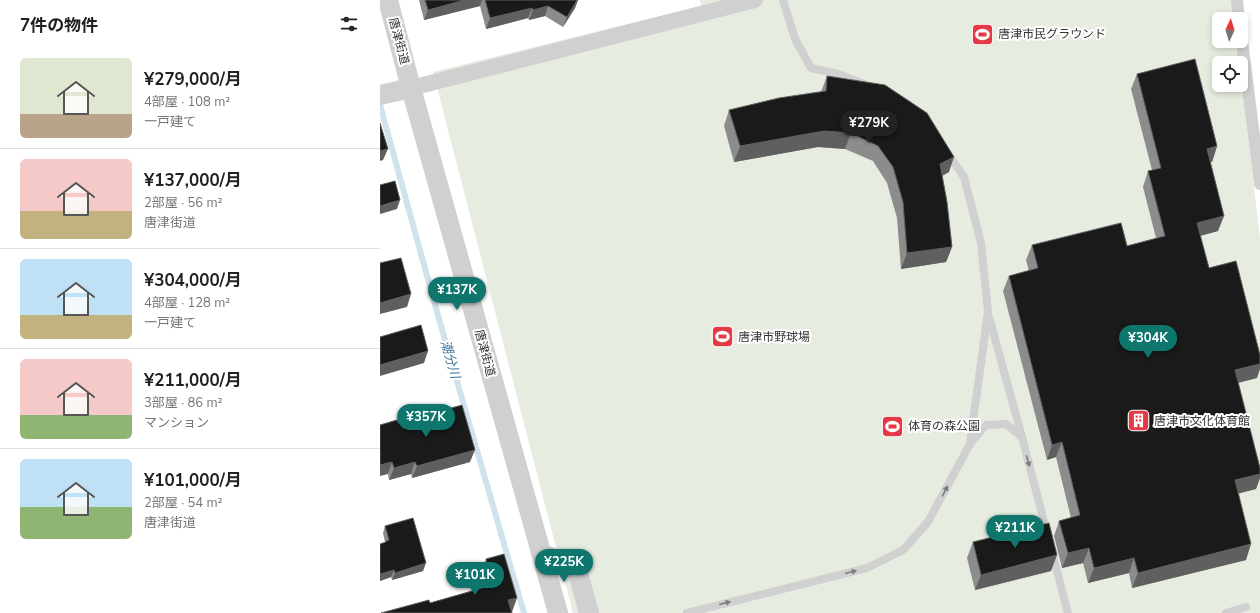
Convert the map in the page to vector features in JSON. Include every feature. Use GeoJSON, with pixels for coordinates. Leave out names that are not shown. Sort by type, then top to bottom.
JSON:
{"type":"FeatureCollection","features":[{"type":"Feature","properties":{"kind":"street","name":"唐津街道"},"geometry":{"type":"LineString","coordinates":[[388,0],[411,88],[558,613]]}},
{"type":"Feature","properties":{"kind":"street"},"geometry":{"type":"LineString","coordinates":[[383,94],[755,0]]}},
{"type":"Feature","properties":{"kind":"street"},"geometry":{"type":"LineString","coordinates":[[1237,0],[1238,12]]}},
{"type":"Feature","properties":{"kind":"street"},"geometry":{"type":"LineString","coordinates":[[1243,48],[1260,184]]}},
{"type":"Feature","properties":{"kind":"street"},"geometry":{"type":"LineString","coordinates":[[541,553],[577,570],[589,613]]}},
{"type":"Feature","properties":{"kind":"lane"},"geometry":{"type":"LineString","coordinates":[[783,0],[795,39],[811,68],[838,74],[875,89]]}},
{"type":"Feature","properties":{"kind":"lane"},"geometry":{"type":"LineString","coordinates":[[942,146],[964,177],[981,243],[988,312],[1068,613]]}},
{"type":"Feature","properties":{"kind":"lane"},"geometry":{"type":"LineString","coordinates":[[970,444],[988,312]]}},
{"type":"Feature","properties":{"kind":"lane"},"geometry":{"type":"LineString","coordinates":[[687,613],[867,568],[903,550],[928,522],[970,444],[986,424],[1006,424],[1022,437]]}},
{"type":"Feature","properties":{"kind":"lane"},"geometry":{"type":"LineString","coordinates":[[1226,613],[1246,607]]}},
{"type":"Feature","properties":{"kind":"shaded area","name":"体育の森公園"},"geometry":{"type":"Polygon","coordinates":[[[700,0],[1231,0],[1233,12],[1212,12],[1212,48],[1237,48],[1238,56],[1212,56],[1212,92],[1243,92],[1260,238],[1260,613],[573,613],[433,72],[701,6],[700,0]]]}},
{"type":"Feature","properties":{"kind":"building"},"geometry":{"type":"Polygon","coordinates":[[[425,0],[465,0],[428,10],[425,0]]]}},
{"type":"Feature","properties":{"kind":"building"},"geometry":{"type":"Polygon","coordinates":[[[485,0],[577,0],[567,17],[548,6],[533,10],[532,8],[490,18],[485,0]]]}},
{"type":"Feature","properties":{"kind":"building","name":"唐津市文化体育館"},"geometry":{"type":"Polygon","coordinates":[[[1195,59],[1217,146],[1207,149],[1224,216],[1197,223],[1209,268],[1236,261],[1260,355],[1260,364],[1235,370],[1260,468],[1260,474],[1235,480],[1251,544],[1138,573],[1134,558],[1094,568],[1089,548],[1068,553],[1059,521],[1080,515],[1062,442],[1052,445],[1009,276],[1038,268],[1032,245],[1121,223],[1127,246],[1165,236],[1148,171],[1161,168],[1137,74],[1195,59]]]}},
{"type":"Feature","properties":{"kind":"building"},"geometry":{"type":"Polygon","coordinates":[[[827,76],[885,85],[927,113],[954,157],[940,164],[947,202],[952,247],[907,253],[903,202],[893,167],[878,146],[851,133],[824,131],[740,146],[729,110],[779,98],[826,91],[827,76]]]}},
{"type":"Feature","properties":{"kind":"building"},"geometry":{"type":"Polygon","coordinates":[[[380,123],[388,149],[380,151],[380,123]]]}},
{"type":"Feature","properties":{"kind":"building"},"geometry":{"type":"Polygon","coordinates":[[[395,181],[400,200],[380,206],[380,185],[395,181]]]}},
{"type":"Feature","properties":{"kind":"building"},"geometry":{"type":"Polygon","coordinates":[[[401,258],[411,294],[380,303],[380,263],[401,258]]]}},
{"type":"Feature","properties":{"kind":"building"},"geometry":{"type":"Polygon","coordinates":[[[421,325],[428,351],[380,365],[380,337],[421,325]]]}},
{"type":"Feature","properties":{"kind":"building"},"geometry":{"type":"Polygon","coordinates":[[[462,405],[475,450],[417,466],[415,462],[394,468],[392,462],[380,465],[380,425],[397,420],[398,423],[462,405]]]}},
{"type":"Feature","properties":{"kind":"building"},"geometry":{"type":"Polygon","coordinates":[[[413,518],[426,563],[395,573],[394,570],[380,574],[380,544],[389,540],[385,526],[413,518]]]}},
{"type":"Feature","properties":{"kind":"building"},"geometry":{"type":"Polygon","coordinates":[[[1049,523],[1057,555],[981,575],[973,542],[1049,523]]]}},
{"type":"Feature","properties":{"kind":"building"},"geometry":{"type":"Polygon","coordinates":[[[504,554],[517,598],[508,600],[512,613],[381,613],[429,600],[430,603],[493,585],[486,559],[504,554]]]}},
{"type":"Feature","properties":{"kind":"waterway","name":"潮分川"},"geometry":{"type":"LineString","coordinates":[[380,105],[437,312],[524,613]]}},
{"type":"Feature","properties":{"kind":"place","name":"唐津市民グラウンド"},"geometry":{"type":"Point","coordinates":[982,34]}},
{"type":"Feature","properties":{"kind":"place","name":"唐津市野球場"},"geometry":{"type":"Point","coordinates":[722,337]}},
{"type":"Feature","properties":{"kind":"place","name":"唐津市文化体育館"},"geometry":{"type":"Point","coordinates":[1138,421]}},
{"type":"Feature","properties":{"kind":"place","name":"体育の森公園"},"geometry":{"type":"Point","coordinates":[892,426]}}]}
